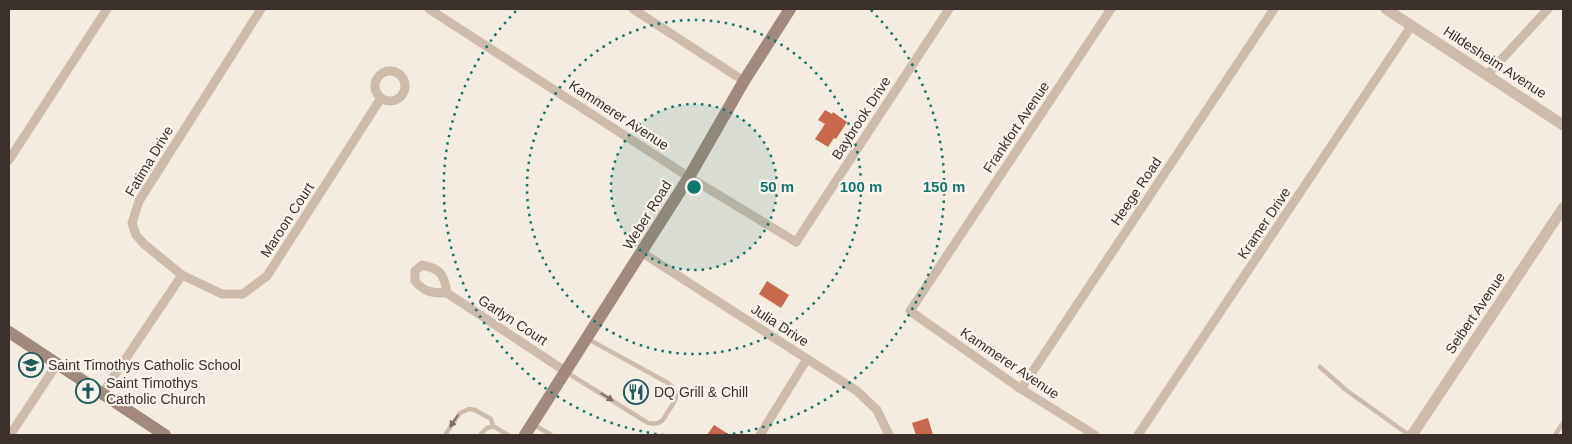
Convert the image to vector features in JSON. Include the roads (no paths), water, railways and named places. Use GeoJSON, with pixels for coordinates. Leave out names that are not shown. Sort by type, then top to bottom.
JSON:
{"type":"FeatureCollection","features":[{"type":"Feature","properties":{"kind":"main road","name":"Weber Road"},"geometry":{"type":"LineString","coordinates":[[525,435],[689,176],[744,81],[790,9]]}},
{"type":"Feature","properties":{"kind":"main road"},"geometry":{"type":"LineString","coordinates":[[9,332],[164,435]]}},
{"type":"Feature","properties":{"kind":"street"},"geometry":{"type":"LineString","coordinates":[[9,160],[106,9]]}},
{"type":"Feature","properties":{"kind":"street","name":"Fatima Drive"},"geometry":{"type":"LineString","coordinates":[[182,275],[144,244],[136,235],[132,223],[139,201],[261,9]]}},
{"type":"Feature","properties":{"kind":"street","name":"Kammerer Avenue"},"geometry":{"type":"LineString","coordinates":[[429,9],[689,176],[796,242]]}},
{"type":"Feature","properties":{"kind":"street"},"geometry":{"type":"LineString","coordinates":[[632,9],[744,81]]}},
{"type":"Feature","properties":{"kind":"street","name":"Baybrook Drive"},"geometry":{"type":"LineString","coordinates":[[796,242],[949,9]]}},
{"type":"Feature","properties":{"kind":"street","name":"Frankfort Avenue"},"geometry":{"type":"LineString","coordinates":[[910,311],[1111,9]]}},
{"type":"Feature","properties":{"kind":"street","name":"Heege Road"},"geometry":{"type":"LineString","coordinates":[[1021,389],[1274,9]]}},
{"type":"Feature","properties":{"kind":"street","name":"Hildesheim Avenue"},"geometry":{"type":"LineString","coordinates":[[1386,9],[1563,124]]}},
{"type":"Feature","properties":{"kind":"street"},"geometry":{"type":"LineString","coordinates":[[1487,75],[1548,9]]}},
{"type":"Feature","properties":{"kind":"street","name":"Kramer Drive"},"geometry":{"type":"LineString","coordinates":[[1138,435],[1412,25]]}},
{"type":"Feature","properties":{"kind":"street","name":"Maroon Court"},"geometry":{"type":"LineString","coordinates":[[182,275],[222,294],[243,294],[267,276],[381,98]]}},
{"type":"Feature","properties":{"kind":"street","name":"Seibert Avenue"},"geometry":{"type":"LineString","coordinates":[[1410,435],[1563,208]]}},
{"type":"Feature","properties":{"kind":"street","name":"Julia Drive"},"geometry":{"type":"LineString","coordinates":[[641,252],[857,391],[877,410],[889,435]]}},
{"type":"Feature","properties":{"kind":"street"},"geometry":{"type":"LineString","coordinates":[[102,394],[182,275]]}},
{"type":"Feature","properties":{"kind":"street","name":"Garlyn Court"},"geometry":{"type":"LineString","coordinates":[[446,293],[565,371]]}},
{"type":"Feature","properties":{"kind":"street","name":"Kammerer Avenue"},"geometry":{"type":"LineString","coordinates":[[910,311],[1021,389],[1095,435]]}},
{"type":"Feature","properties":{"kind":"street"},"geometry":{"type":"LineString","coordinates":[[760,435],[807,359]]}},
{"type":"Feature","properties":{"kind":"street"},"geometry":{"type":"LineString","coordinates":[[10,435],[57,364]]}},
{"type":"Feature","properties":{"kind":"lane"},"geometry":{"type":"LineString","coordinates":[[565,371],[648,423],[656,424],[662,422],[675,401],[676,394],[674,388],[668,382],[586,338]]}},
{"type":"Feature","properties":{"kind":"lane"},"geometry":{"type":"LineString","coordinates":[[1320,368],[1346,390],[1410,435]]}},
{"type":"Feature","properties":{"kind":"lane"},"geometry":{"type":"LineString","coordinates":[[445,435],[460,413],[469,409],[475,410],[491,419],[494,426],[508,435]]}},
{"type":"Feature","properties":{"kind":"lane"},"geometry":{"type":"LineString","coordinates":[[1555,435],[1563,423]]}},
{"type":"Feature","properties":{"kind":"lane"},"geometry":{"type":"LineString","coordinates":[[532,424],[551,435]]}},
{"type":"Feature","properties":{"kind":"lane"},"geometry":{"type":"LineString","coordinates":[[480,435],[487,428],[494,426]]}},
{"type":"Feature","properties":{"kind":"place","name":"Saint Timothys Catholic School"},"geometry":{"type":"Point","coordinates":[31,365]}},
{"type":"Feature","properties":{"kind":"place","name":"Saint Timothys Catholic Church"},"geometry":{"type":"Point","coordinates":[88,391]}},
{"type":"Feature","properties":{"kind":"place","name":"DQ Grill & Chill"},"geometry":{"type":"Point","coordinates":[636,392]}}]}
